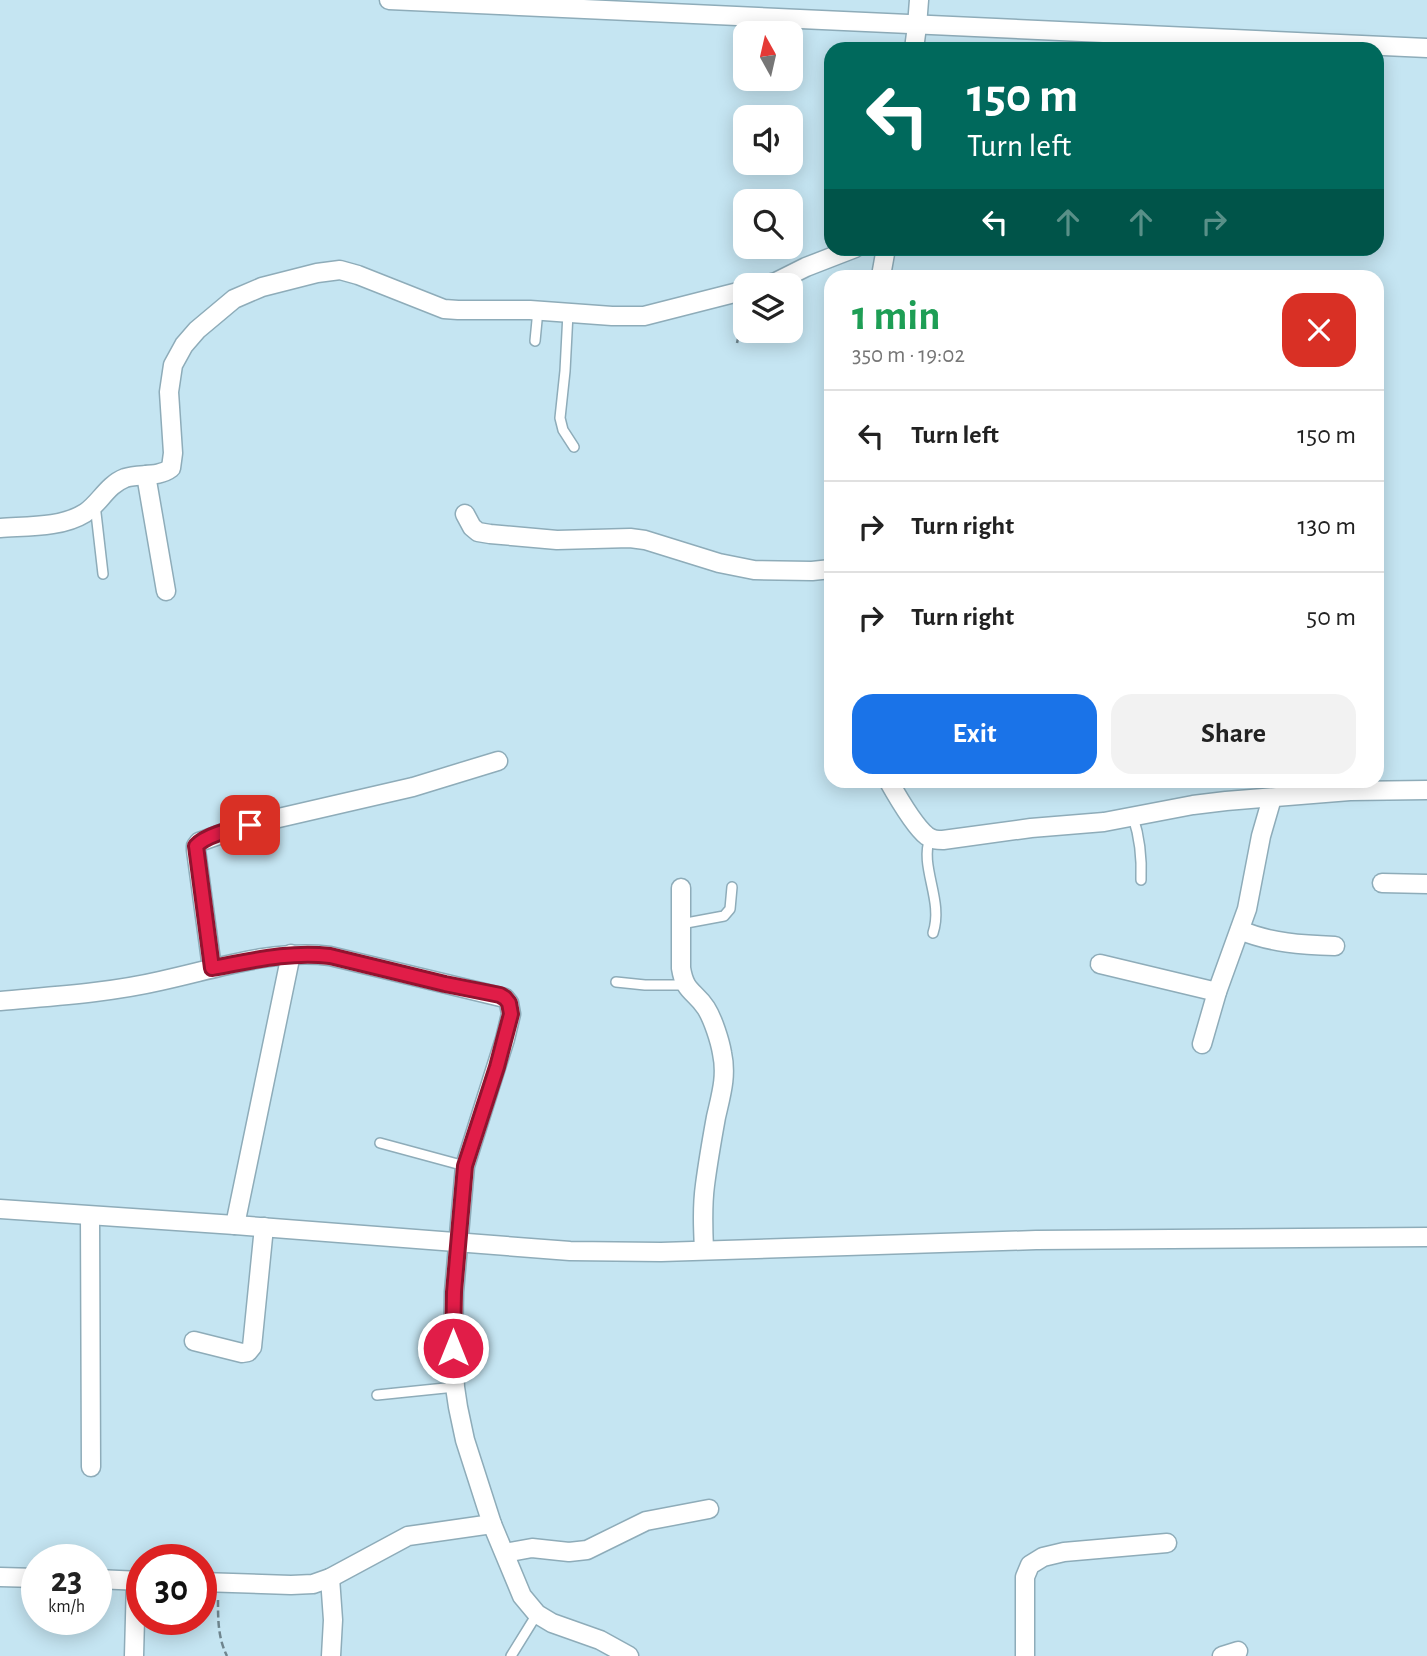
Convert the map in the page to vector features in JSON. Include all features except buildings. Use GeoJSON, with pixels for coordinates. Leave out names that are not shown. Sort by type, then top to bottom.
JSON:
{"type":"FeatureCollection","features":[{"type":"Feature","properties":{"kind":"street"},"geometry":{"type":"LineString","coordinates":[[389,0],[1288,42]]}},
{"type":"Feature","properties":{"kind":"street"},"geometry":{"type":"LineString","coordinates":[[915,42],[919,0]]}},
{"type":"Feature","properties":{"kind":"street"},"geometry":{"type":"LineString","coordinates":[[1384,46],[1427,48]]}},
{"type":"Feature","properties":{"kind":"street"},"geometry":{"type":"LineString","coordinates":[[794,273],[834,256]]}},
{"type":"Feature","properties":{"kind":"street"},"geometry":{"type":"LineString","coordinates":[[0,528],[72,519],[85,513],[113,484],[127,477],[172,468],[169,392],[173,365],[184,345],[219,310],[234,299],[253,291],[317,272],[340,271],[358,275],[444,309],[538,310],[644,316],[733,293]]}},
{"type":"Feature","properties":{"kind":"street"},"geometry":{"type":"LineString","coordinates":[[146,475],[166,591]]}},
{"type":"Feature","properties":{"kind":"street"},"geometry":{"type":"LineString","coordinates":[[465,514],[478,532],[490,534],[581,541],[629,538],[754,570],[824,570]]}},
{"type":"Feature","properties":{"kind":"street"},"geometry":{"type":"LineString","coordinates":[[212,968],[196,850],[199,842],[270,820],[414,787],[498,761]]}},
{"type":"Feature","properties":{"kind":"street"},"geometry":{"type":"LineString","coordinates":[[893,788],[917,824],[930,838],[936,840],[1104,822],[1193,805],[1350,791],[1427,790]]}},
{"type":"Feature","properties":{"kind":"street"},"geometry":{"type":"LineString","coordinates":[[1202,1044],[1217,992],[1247,909],[1261,836],[1272,798]]}},
{"type":"Feature","properties":{"kind":"street"},"geometry":{"type":"LineString","coordinates":[[1382,883],[1427,884]]}},
{"type":"Feature","properties":{"kind":"street"},"geometry":{"type":"LineString","coordinates":[[681,888],[681,968],[685,985],[706,1008],[722,1051],[725,1079],[705,1186],[704,1250]]}},
{"type":"Feature","properties":{"kind":"street"},"geometry":{"type":"LineString","coordinates":[[1240,930],[1287,943],[1335,946]]}},
{"type":"Feature","properties":{"kind":"street"},"geometry":{"type":"LineString","coordinates":[[235,1225],[291,954]]}},
{"type":"Feature","properties":{"kind":"street"},"geometry":{"type":"LineString","coordinates":[[0,1000],[102,991],[291,954],[330,956],[505,998],[511,1014],[465,1166],[454,1305],[455,1387],[466,1440],[492,1524],[522,1595],[537,1614],[552,1623],[600,1640],[618,1653]]}},
{"type":"Feature","properties":{"kind":"street"},"geometry":{"type":"LineString","coordinates":[[1100,964],[1217,992]]}},
{"type":"Feature","properties":{"kind":"street"},"geometry":{"type":"LineString","coordinates":[[0,1209],[570,1251],[661,1252],[1076,1239],[1427,1237]]}},
{"type":"Feature","properties":{"kind":"street"},"geometry":{"type":"LineString","coordinates":[[90,1216],[91,1467]]}},
{"type":"Feature","properties":{"kind":"street"},"geometry":{"type":"LineString","coordinates":[[194,1341],[242,1353],[253,1347],[264,1227]]}},
{"type":"Feature","properties":{"kind":"street"},"geometry":{"type":"LineString","coordinates":[[505,1553],[532,1548],[569,1552],[587,1550],[646,1521],[709,1509]]}},
{"type":"Feature","properties":{"kind":"street"},"geometry":{"type":"LineString","coordinates":[[217,1583],[313,1584],[330,1578],[408,1535],[492,1524]]}},
{"type":"Feature","properties":{"kind":"street"},"geometry":{"type":"LineString","coordinates":[[1010,1655],[1023,1656],[1025,1577],[1030,1565],[1064,1552],[1167,1543]]}},
{"type":"Feature","properties":{"kind":"street"},"geometry":{"type":"LineString","coordinates":[[0,1577],[21,1578]]}},
{"type":"Feature","properties":{"kind":"street"},"geometry":{"type":"LineString","coordinates":[[330,1578],[333,1620],[331,1656]]}},
{"type":"Feature","properties":{"kind":"street"},"geometry":{"type":"LineString","coordinates":[[134,1656],[135,1635]]}},
{"type":"Feature","properties":{"kind":"lane"},"geometry":{"type":"LineString","coordinates":[[535,341],[538,310]]}},
{"type":"Feature","properties":{"kind":"lane"},"geometry":{"type":"LineString","coordinates":[[568,313],[560,418],[563,430],[574,447]]}},
{"type":"Feature","properties":{"kind":"lane"},"geometry":{"type":"LineString","coordinates":[[93,506],[103,574]]}},
{"type":"Feature","properties":{"kind":"lane"},"geometry":{"type":"LineString","coordinates":[[1133,817],[1140,845],[1141,880]]}},
{"type":"Feature","properties":{"kind":"lane"},"geometry":{"type":"LineString","coordinates":[[930,838],[927,853],[937,915],[933,933]]}},
{"type":"Feature","properties":{"kind":"lane"},"geometry":{"type":"LineString","coordinates":[[681,923],[724,916],[730,909],[732,887]]}},
{"type":"Feature","properties":{"kind":"lane"},"geometry":{"type":"LineString","coordinates":[[616,982],[628,985],[685,985]]}},
{"type":"Feature","properties":{"kind":"lane"},"geometry":{"type":"LineString","coordinates":[[380,1143],[465,1166]]}},
{"type":"Feature","properties":{"kind":"lane"},"geometry":{"type":"LineString","coordinates":[[377,1395],[455,1387]]}},
{"type":"Feature","properties":{"kind":"lane"},"geometry":{"type":"LineString","coordinates":[[511,1656],[537,1614]]}},
{"type":"Feature","properties":{"kind":"path"},"geometry":{"type":"LineString","coordinates":[[217,1623],[227,1656]]}},
{"type":"Feature","properties":{"kind":"route"},"geometry":{"type":"LineString","coordinates":[[250,825],[207,838],[196,846],[212,968],[291,954],[330,956],[500,995],[509,1003],[511,1014],[505,1039],[465,1166],[454,1292],[453,1348]]}}]}
